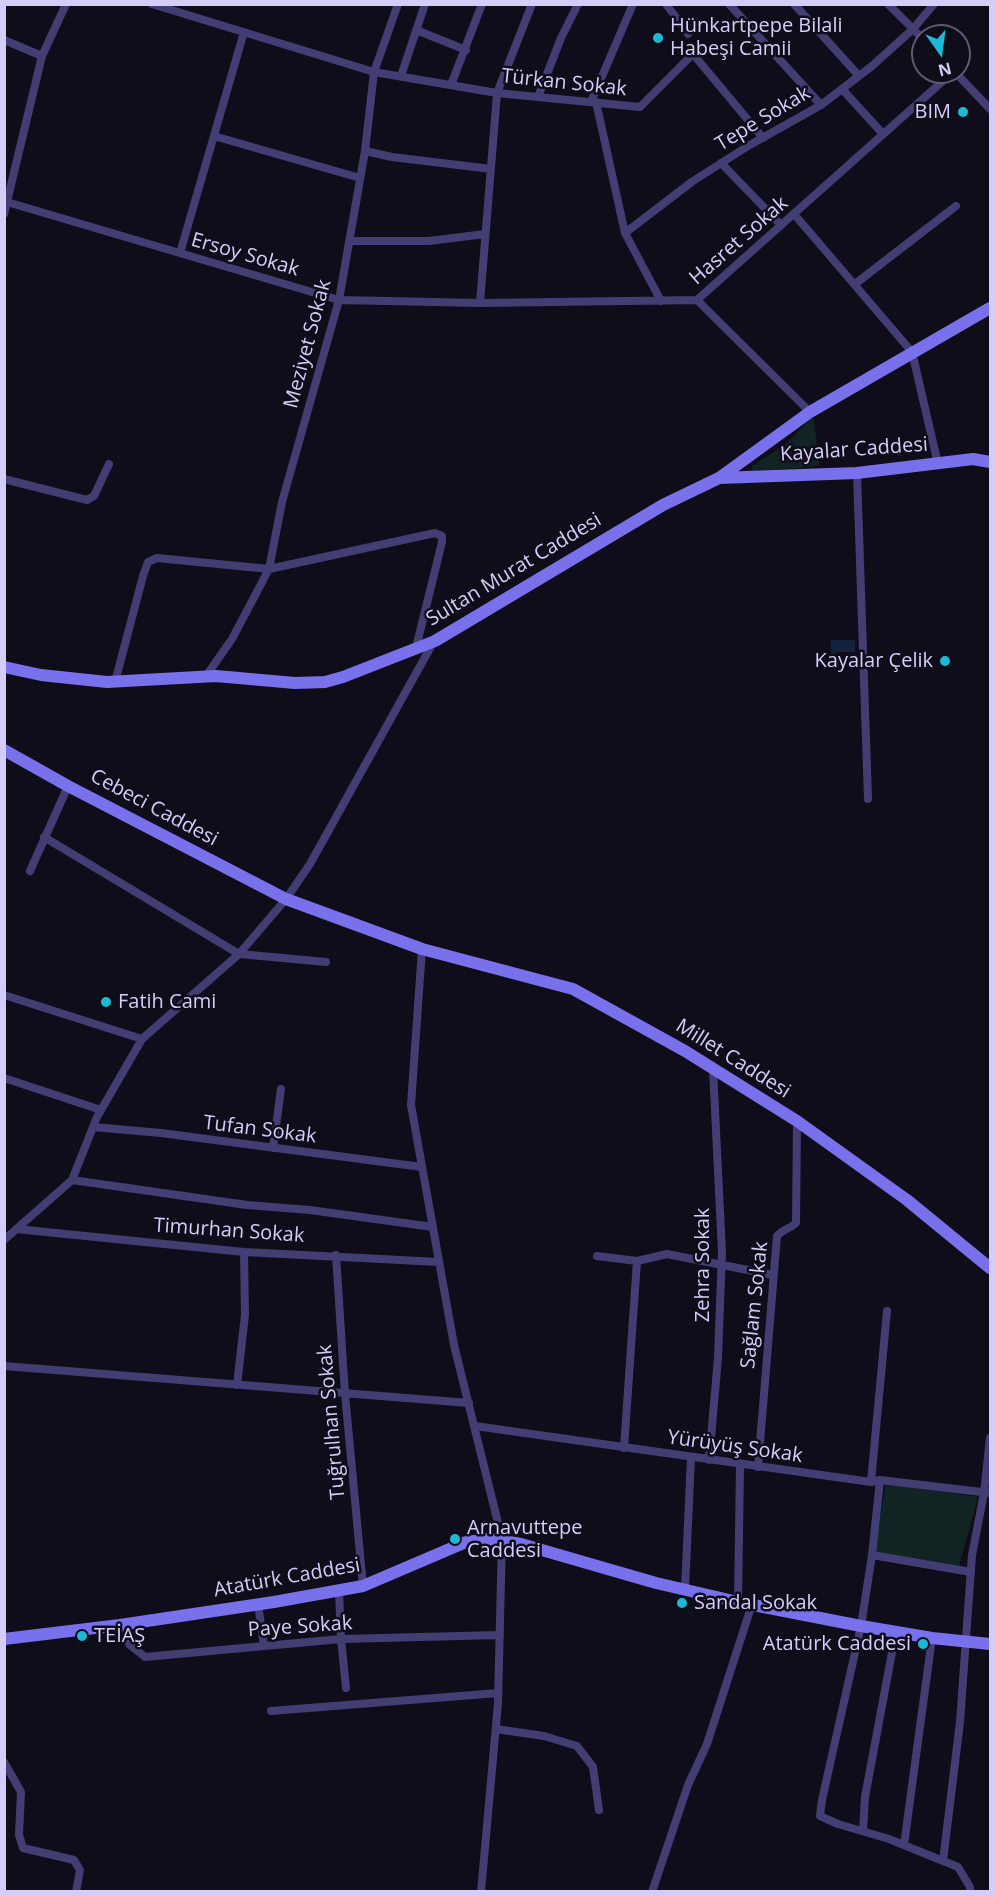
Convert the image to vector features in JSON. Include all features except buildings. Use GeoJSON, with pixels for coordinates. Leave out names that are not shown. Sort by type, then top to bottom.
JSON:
{"type":"FeatureCollection","features":[{"type":"Feature","properties":{"kind":"street"},"geometry":{"type":"LineString","coordinates":[[4,214],[42,56],[66,4]]}},
{"type":"Feature","properties":{"kind":"street","name":"Türkan Sokak"},"geometry":{"type":"LineString","coordinates":[[152,4],[374,72],[497,93],[640,107],[693,54],[763,138]]}},
{"type":"Feature","properties":{"kind":"street","name":"Meziyet Sokak"},"geometry":{"type":"LineString","coordinates":[[206,676],[232,639],[269,569],[282,502],[339,300],[365,151],[374,72],[398,4]]}},
{"type":"Feature","properties":{"kind":"street"},"geometry":{"type":"LineString","coordinates":[[401,76],[425,4]]}},
{"type":"Feature","properties":{"kind":"street"},"geometry":{"type":"LineString","coordinates":[[451,85],[482,4]]}},
{"type":"Feature","properties":{"kind":"street"},"geometry":{"type":"LineString","coordinates":[[480,303],[497,93],[532,4]]}},
{"type":"Feature","properties":{"kind":"street"},"geometry":{"type":"LineString","coordinates":[[538,97],[557,48],[578,4]]}},
{"type":"Feature","properties":{"kind":"street"},"geometry":{"type":"LineString","coordinates":[[633,4],[593,102],[625,233],[661,301]]}},
{"type":"Feature","properties":{"kind":"street"},"geometry":{"type":"LineString","coordinates":[[666,4],[674,8],[688,34]]}},
{"type":"Feature","properties":{"kind":"street"},"geometry":{"type":"LineString","coordinates":[[729,4],[821,105]]}},
{"type":"Feature","properties":{"kind":"street"},"geometry":{"type":"LineString","coordinates":[[794,4],[859,76],[842,89],[883,134]]}},
{"type":"Feature","properties":{"kind":"street"},"geometry":{"type":"LineString","coordinates":[[888,4],[911,26]]}},
{"type":"Feature","properties":{"kind":"street","name":"Tepe Sokak"},"geometry":{"type":"LineString","coordinates":[[918,24],[934,4]]}},
{"type":"Feature","properties":{"kind":"street"},"geometry":{"type":"LineString","coordinates":[[416,30],[466,50]]}},
{"type":"Feature","properties":{"kind":"street","name":"Tepe Sokak"},"geometry":{"type":"LineString","coordinates":[[625,233],[693,180],[821,105],[911,32]]}},
{"type":"Feature","properties":{"kind":"street"},"geometry":{"type":"LineString","coordinates":[[180,253],[244,33]]}},
{"type":"Feature","properties":{"kind":"street"},"geometry":{"type":"LineString","coordinates":[[4,40],[42,56]]}},
{"type":"Feature","properties":{"kind":"street","name":"Hasret Sokak"},"geometry":{"type":"LineString","coordinates":[[480,303],[697,300],[940,84]]}},
{"type":"Feature","properties":{"kind":"street"},"geometry":{"type":"LineString","coordinates":[[966,84],[990,109]]}},
{"type":"Feature","properties":{"kind":"street"},"geometry":{"type":"LineString","coordinates":[[214,136],[360,178]]}},
{"type":"Feature","properties":{"kind":"street"},"geometry":{"type":"LineString","coordinates":[[365,151],[491,168]]}},
{"type":"Feature","properties":{"kind":"street"},"geometry":{"type":"LineString","coordinates":[[721,163],[781,225]]}},
{"type":"Feature","properties":{"kind":"street","name":"Ersoy Sokak"},"geometry":{"type":"LineString","coordinates":[[7,202],[339,300],[480,303]]}},
{"type":"Feature","properties":{"kind":"street"},"geometry":{"type":"LineString","coordinates":[[855,284],[956,206]]}},
{"type":"Feature","properties":{"kind":"street"},"geometry":{"type":"LineString","coordinates":[[794,214],[912,352],[938,464]]}},
{"type":"Feature","properties":{"kind":"street"},"geometry":{"type":"LineString","coordinates":[[349,241],[429,241],[485,234]]}},
{"type":"Feature","properties":{"kind":"street"},"geometry":{"type":"LineString","coordinates":[[697,300],[810,412]]}},
{"type":"Feature","properties":{"kind":"street","name":"Sultan Murat Caddesi"},"geometry":{"type":"LineString","coordinates":[[4,666],[41,675],[115,682],[206,676],[296,683],[343,677],[435,641],[663,505],[719,478],[810,412],[990,308]]}},
{"type":"Feature","properties":{"kind":"street","name":"Kayalar Caddesi"},"geometry":{"type":"LineString","coordinates":[[719,478],[857,473],[973,459],[990,462]]}},
{"type":"Feature","properties":{"kind":"street"},"geometry":{"type":"LineString","coordinates":[[4,479],[87,500],[94,496],[109,464]]}},
{"type":"Feature","properties":{"kind":"street"},"geometry":{"type":"LineString","coordinates":[[857,473],[868,799]]}},
{"type":"Feature","properties":{"kind":"street"},"geometry":{"type":"LineString","coordinates":[[115,682],[148,562],[158,558],[269,569],[435,533],[442,536],[442,542],[416,648]]}},
{"type":"Feature","properties":{"kind":"street"},"geometry":{"type":"LineString","coordinates":[[4,1240],[72,1180],[101,1110],[142,1040],[239,954],[286,899],[310,864],[435,641]]}},
{"type":"Feature","properties":{"kind":"street","name":"Cebeci Caddesi"},"geometry":{"type":"LineString","coordinates":[[4,750],[68,786],[286,899],[422,949]]}},
{"type":"Feature","properties":{"kind":"street"},"geometry":{"type":"LineString","coordinates":[[30,870],[68,786]]}},
{"type":"Feature","properties":{"kind":"street"},"geometry":{"type":"LineString","coordinates":[[44,837],[239,954],[326,962]]}},
{"type":"Feature","properties":{"kind":"street"},"geometry":{"type":"LineString","coordinates":[[422,949],[411,1105],[454,1345],[502,1539],[496,1729],[481,1892]]}},
{"type":"Feature","properties":{"kind":"street","name":"Millet Caddesi"},"geometry":{"type":"LineString","coordinates":[[422,949],[573,989],[685,1051],[796,1120],[907,1200],[990,1268]]}},
{"type":"Feature","properties":{"kind":"street"},"geometry":{"type":"LineString","coordinates":[[4,995],[142,1040]]}},
{"type":"Feature","properties":{"kind":"street","name":"Zehra Sokak"},"geometry":{"type":"LineString","coordinates":[[709,1460],[718,1358],[722,1264],[713,1069]]}},
{"type":"Feature","properties":{"kind":"street"},"geometry":{"type":"LineString","coordinates":[[4,1078],[101,1110]]}},
{"type":"Feature","properties":{"kind":"street"},"geometry":{"type":"LineString","coordinates":[[273,1148],[281,1089]]}},
{"type":"Feature","properties":{"kind":"street","name":"Sağlam Sokak"},"geometry":{"type":"LineString","coordinates":[[758,1467],[777,1236],[782,1230],[796,1223],[796,1120]]}},
{"type":"Feature","properties":{"kind":"street","name":"Tufan Sokak"},"geometry":{"type":"LineString","coordinates":[[93,1127],[422,1167]]}},
{"type":"Feature","properties":{"kind":"street"},"geometry":{"type":"LineString","coordinates":[[72,1180],[247,1205],[310,1210],[433,1227]]}},
{"type":"Feature","properties":{"kind":"street","name":"Timurhan Sokak"},"geometry":{"type":"LineString","coordinates":[[16,1229],[244,1252],[439,1262]]}},
{"type":"Feature","properties":{"kind":"street"},"geometry":{"type":"LineString","coordinates":[[237,1386],[245,1315],[244,1252]]}},
{"type":"Feature","properties":{"kind":"street"},"geometry":{"type":"LineString","coordinates":[[597,1256],[637,1261],[667,1254],[774,1275]]}},
{"type":"Feature","properties":{"kind":"street","name":"Tuğrulhan Sokak"},"geometry":{"type":"LineString","coordinates":[[336,1255],[345,1394],[363,1586]]}},
{"type":"Feature","properties":{"kind":"street"},"geometry":{"type":"LineString","coordinates":[[624,1448],[637,1261]]}},
{"type":"Feature","properties":{"kind":"street"},"geometry":{"type":"LineString","coordinates":[[887,1311],[872,1555],[861,1626],[820,1816],[904,1845],[958,1867],[970,1887],[970,1892]]}},
{"type":"Feature","properties":{"kind":"street"},"geometry":{"type":"LineString","coordinates":[[4,1366],[469,1403]]}},
{"type":"Feature","properties":{"kind":"street","name":"Yürüyüş Sokak"},"geometry":{"type":"LineString","coordinates":[[474,1426],[758,1467],[987,1493]]}},
{"type":"Feature","properties":{"kind":"street"},"geometry":{"type":"LineString","coordinates":[[943,1861],[960,1722],[971,1572],[987,1493],[990,1438]]}},
{"type":"Feature","properties":{"kind":"street"},"geometry":{"type":"LineString","coordinates":[[685,1589],[691,1458]]}},
{"type":"Feature","properties":{"kind":"street"},"geometry":{"type":"LineString","coordinates":[[738,1602],[740,1464]]}},
{"type":"Feature","properties":{"kind":"street","name":"Atatürk Caddesi"},"geometry":{"type":"LineString","coordinates":[[4,1639],[120,1625],[339,1591],[363,1586],[466,1542],[478,1539],[502,1539],[656,1583],[738,1602],[932,1638],[990,1644]]}},
{"type":"Feature","properties":{"kind":"street"},"geometry":{"type":"LineString","coordinates":[[872,1555],[971,1572]]}},
{"type":"Feature","properties":{"kind":"street"},"geometry":{"type":"LineString","coordinates":[[339,1591],[346,1688]]}},
{"type":"Feature","properties":{"kind":"street"},"geometry":{"type":"LineString","coordinates":[[258,1604],[264,1646]]}},
{"type":"Feature","properties":{"kind":"street"},"geometry":{"type":"LineString","coordinates":[[652,1892],[688,1785],[707,1744],[752,1604]]}},
{"type":"Feature","properties":{"kind":"street","name":"Paye Sokak"},"geometry":{"type":"LineString","coordinates":[[120,1625],[130,1646],[145,1657],[341,1640],[500,1635]]}},
{"type":"Feature","properties":{"kind":"street"},"geometry":{"type":"LineString","coordinates":[[862,1831],[865,1797],[896,1631]]}},
{"type":"Feature","properties":{"kind":"street"},"geometry":{"type":"LineString","coordinates":[[904,1845],[932,1638]]}},
{"type":"Feature","properties":{"kind":"street"},"geometry":{"type":"LineString","coordinates":[[271,1710],[498,1693]]}},
{"type":"Feature","properties":{"kind":"street"},"geometry":{"type":"LineString","coordinates":[[496,1729],[544,1736],[577,1746],[593,1767],[599,1810]]}},
{"type":"Feature","properties":{"kind":"street"},"geometry":{"type":"LineString","coordinates":[[4,1762],[21,1792],[19,1835],[23,1848],[74,1860],[80,1870],[76,1892]]}},
{"type":"Feature","properties":{"kind":"shaded area"},"geometry":{"type":"Polygon","coordinates":[[[813,416],[820,465],[752,471],[752,466],[787,443],[813,416]]]}},
{"type":"Feature","properties":{"kind":"shaded area"},"geometry":{"type":"Polygon","coordinates":[[[886,1483],[978,1497],[959,1566],[874,1552],[886,1483]]]}},
{"type":"Feature","properties":{"kind":"water"},"geometry":{"type":"Polygon","coordinates":[[[831,640],[855,640],[855,652],[836,652],[836,656],[831,656],[831,640]]]}},
{"type":"Feature","properties":{"kind":"place","name":"Hünkartpepe Bilali Habeşi Camii"},"geometry":{"type":"Point","coordinates":[658,38]}},
{"type":"Feature","properties":{"kind":"place","name":"BIM"},"geometry":{"type":"Point","coordinates":[963,112]}},
{"type":"Feature","properties":{"kind":"place","name":"Kayalar Çelik"},"geometry":{"type":"Point","coordinates":[945,661]}},
{"type":"Feature","properties":{"kind":"place","name":"Fatih Cami"},"geometry":{"type":"Point","coordinates":[106,1002]}},
{"type":"Feature","properties":{"kind":"place","name":"Arnavuttepe Caddesi"},"geometry":{"type":"Point","coordinates":[455,1539]}},
{"type":"Feature","properties":{"kind":"place","name":"Sandal Sokak"},"geometry":{"type":"Point","coordinates":[682,1603]}},
{"type":"Feature","properties":{"kind":"place","name":"TEİAŞ"},"geometry":{"type":"Point","coordinates":[82,1636]}},
{"type":"Feature","properties":{"kind":"place","name":"Atatürk Caddesi"},"geometry":{"type":"Point","coordinates":[923,1644]}}]}
